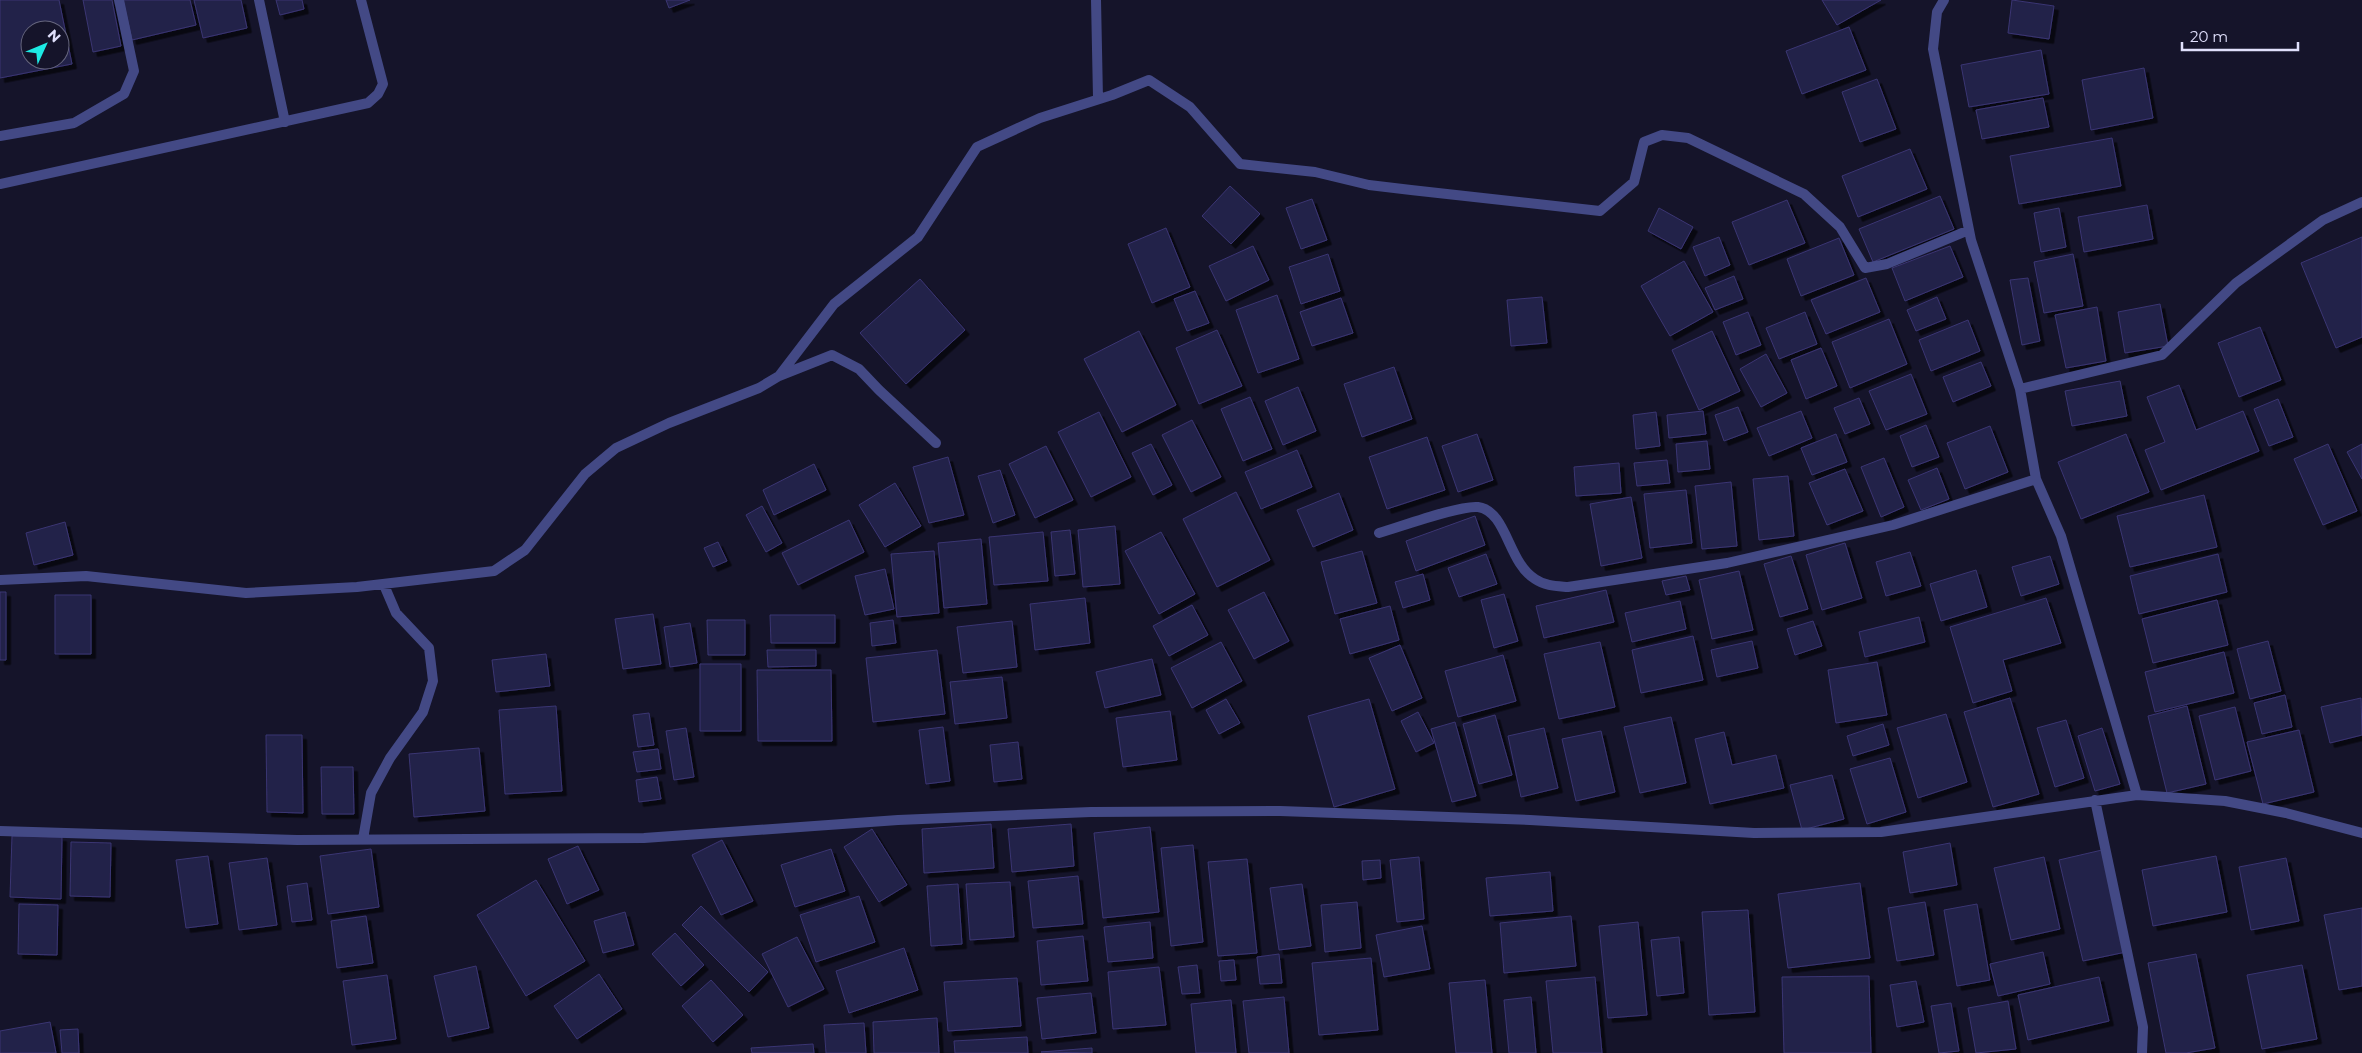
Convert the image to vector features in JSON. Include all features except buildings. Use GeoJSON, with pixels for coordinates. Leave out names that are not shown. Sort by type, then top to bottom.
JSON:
{"type":"FeatureCollection","features":[{"type":"Feature","properties":{"kind":"street"},"geometry":{"type":"LineString","coordinates":[[0,136],[74,123],[124,94],[134,71],[119,0]]}},
{"type":"Feature","properties":{"kind":"street"},"geometry":{"type":"LineString","coordinates":[[260,0],[285,122]]}},
{"type":"Feature","properties":{"kind":"street"},"geometry":{"type":"LineString","coordinates":[[0,184],[368,103],[378,94],[383,84],[361,0]]}},
{"type":"Feature","properties":{"kind":"street"},"geometry":{"type":"LineString","coordinates":[[1096,0],[1098,98]]}},
{"type":"Feature","properties":{"kind":"street"},"geometry":{"type":"LineString","coordinates":[[1944,0],[1937,12],[1933,48],[1969,230],[2020,389],[2036,479],[2061,536],[2137,795]]}},
{"type":"Feature","properties":{"kind":"street"},"geometry":{"type":"LineString","coordinates":[[779,376],[834,304],[918,237],[977,147],[1040,118],[1098,98],[1112,96],[1149,80],[1190,107],[1240,164],[1315,172],[1369,185],[1600,211],[1634,182],[1644,142],[1662,135],[1688,138],[1804,194],[1840,226],[1865,268],[1887,264],[1969,230]]}},
{"type":"Feature","properties":{"kind":"street"},"geometry":{"type":"LineString","coordinates":[[2020,389],[2162,355],[2236,282],[2323,220],[2362,202]]}},
{"type":"Feature","properties":{"kind":"street"},"geometry":{"type":"LineString","coordinates":[[0,580],[86,576],[246,593],[384,585],[494,571],[525,550],[585,474],[616,448],[669,423],[759,388],[779,376],[832,356],[859,369],[936,443]]}},
{"type":"Feature","properties":{"kind":"street"},"geometry":{"type":"LineString","coordinates":[[1379,533],[1462,508],[1478,507],[1486,510],[1504,528],[1508,543],[1523,569],[1535,580],[1548,585],[1568,587],[1727,563],[1795,548],[1893,525],[2036,479]]}},
{"type":"Feature","properties":{"kind":"street"},"geometry":{"type":"LineString","coordinates":[[363,839],[371,793],[390,758],[423,712],[433,681],[429,648],[396,613],[384,585]]}},
{"type":"Feature","properties":{"kind":"street"},"geometry":{"type":"LineString","coordinates":[[0,831],[297,840],[644,838],[975,817],[1091,812],[1260,811],[1530,820],[1754,833],[1881,832],[2137,795],[2224,801],[2286,812],[2362,833]]}},
{"type":"Feature","properties":{"kind":"street"},"geometry":{"type":"LineString","coordinates":[[2095,800],[2143,1028],[2142,1053]]}}]}
